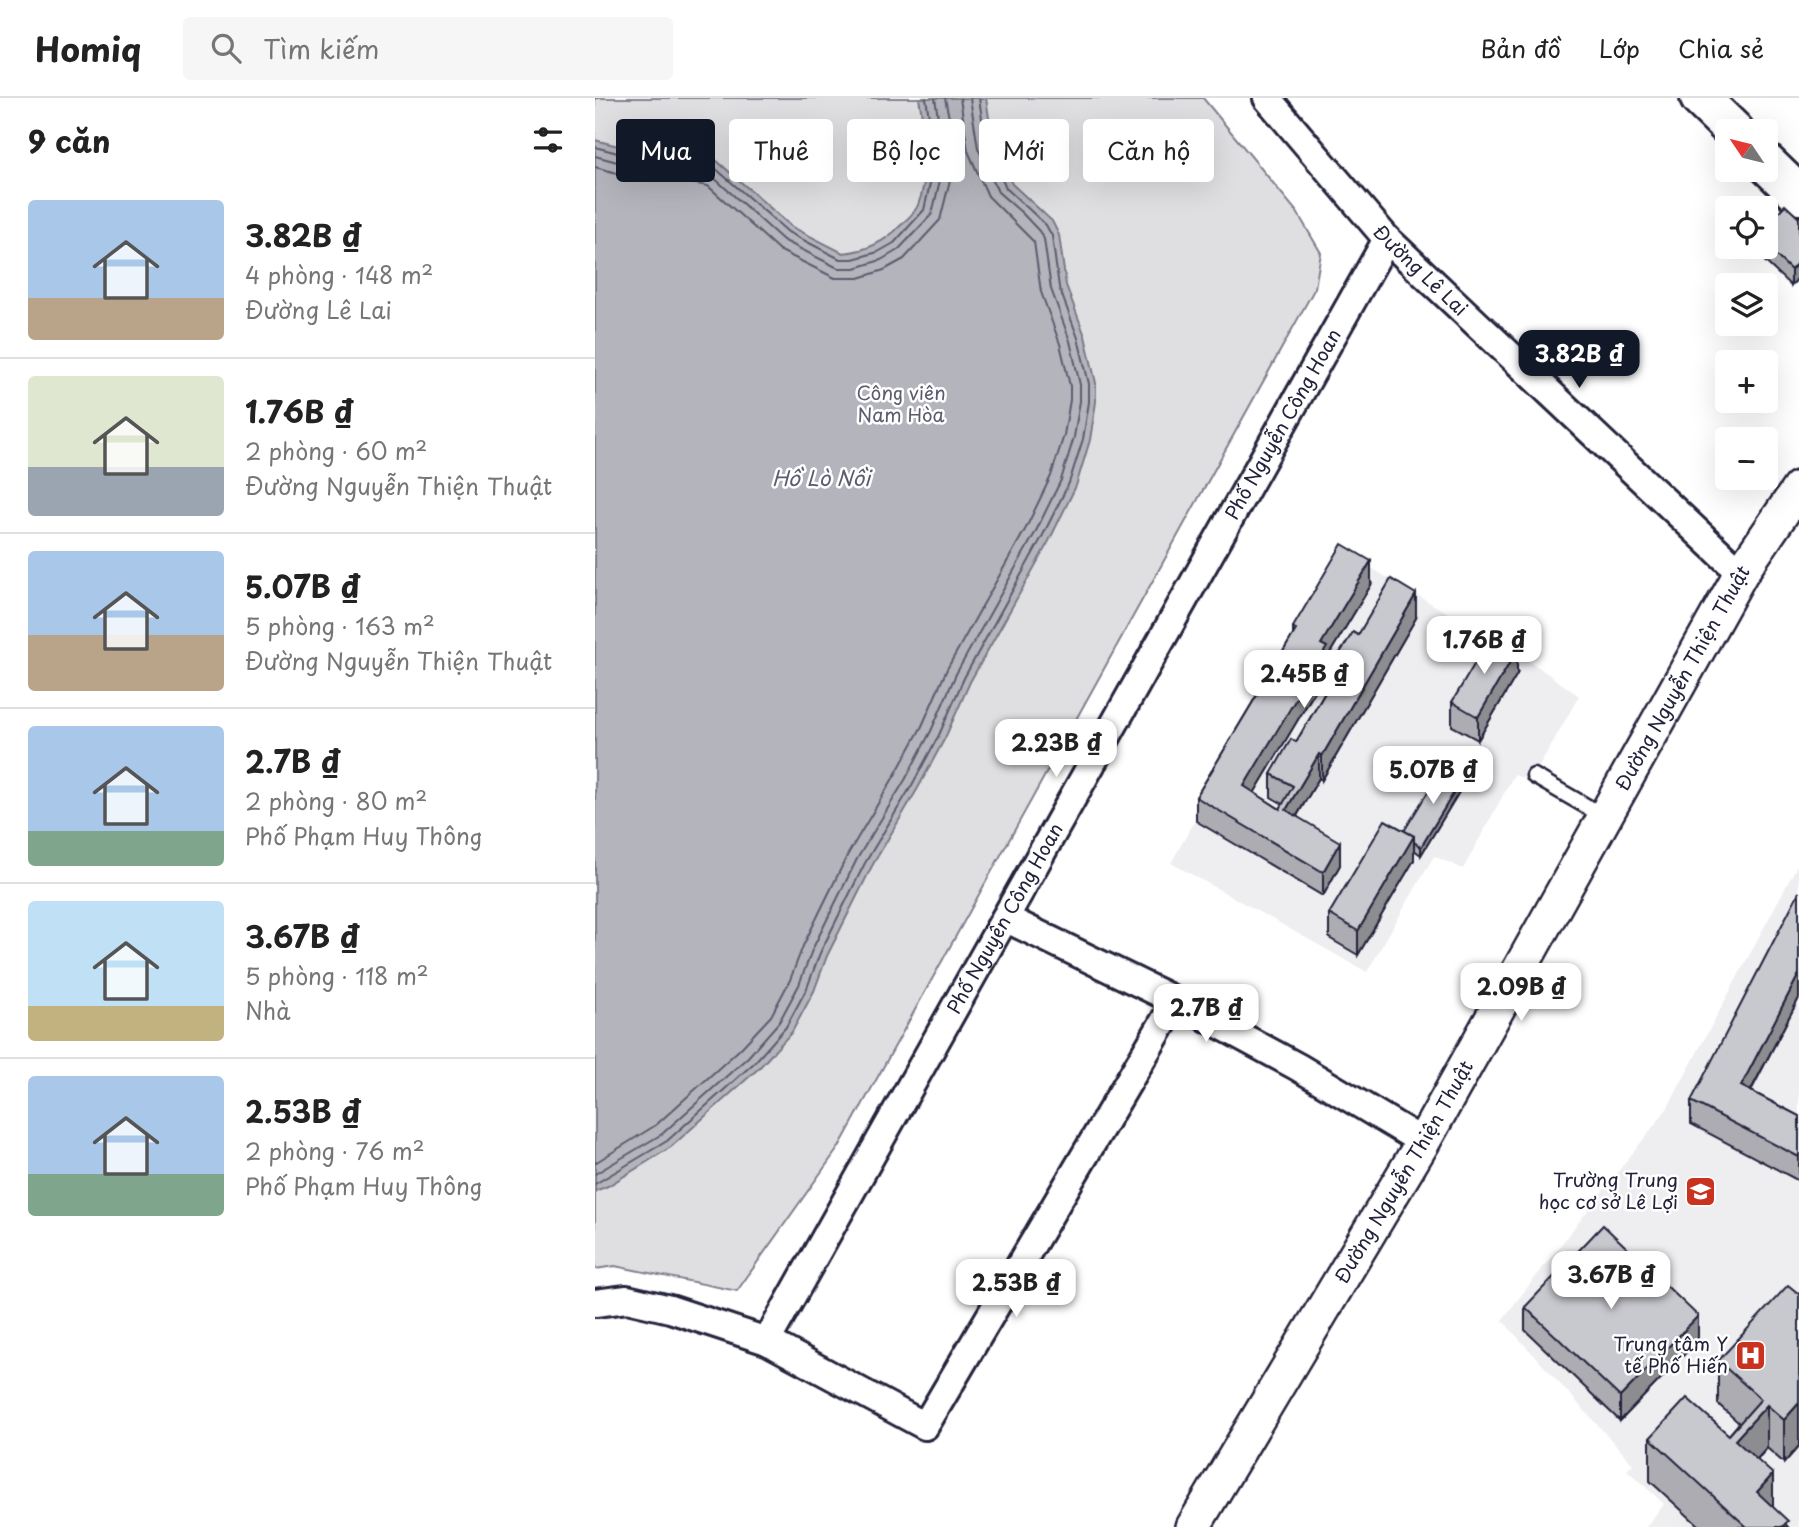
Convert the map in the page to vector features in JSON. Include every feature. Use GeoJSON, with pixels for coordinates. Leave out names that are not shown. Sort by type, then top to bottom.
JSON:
{"type":"FeatureCollection","features":[{"type":"Feature","properties":{"kind":"main road"},"geometry":{"type":"LineString","coordinates":[[1700,98],[1722,119]]}},
{"type":"Feature","properties":{"kind":"main road"},"geometry":{"type":"LineString","coordinates":[[1778,175],[1799,195]]}},
{"type":"Feature","properties":{"kind":"street","name":"Đường Lê Lai"},"geometry":{"type":"LineString","coordinates":[[1267,98],[1387,239],[1741,573]]}},
{"type":"Feature","properties":{"kind":"street","name":"Phố Nguyễn Công Hoan"},"geometry":{"type":"LineString","coordinates":[[767,1341],[1387,239]]}},
{"type":"Feature","properties":{"kind":"street","name":"Đường Nguyễn Thiện Thuật"},"geometry":{"type":"LineString","coordinates":[[1193,1527],[1423,1142],[1741,573],[1799,488]]}},
{"type":"Feature","properties":{"kind":"street"},"geometry":{"type":"LineString","coordinates":[[1005,918],[1176,1002],[1298,1067],[1423,1142]]}},
{"type":"Feature","properties":{"kind":"street"},"geometry":{"type":"LineString","coordinates":[[595,1303],[627,1299],[670,1309],[767,1341],[925,1426],[1176,1002]]}},
{"type":"Feature","properties":{"kind":"lane"},"geometry":{"type":"LineString","coordinates":[[1534,776],[1605,817]]}},
{"type":"Feature","properties":{"kind":"shaded area"},"geometry":{"type":"Polygon","coordinates":[[[1346,553],[1537,666],[1579,696],[1531,781],[1514,775],[1463,869],[1434,856],[1367,972],[1171,863],[1346,553]]]}},
{"type":"Feature","properties":{"kind":"shaded area","name":"Trường Trung học cơ sở Lê Lợi"},"geometry":{"type":"Polygon","coordinates":[[[1799,862],[1799,1527],[1646,1527],[1664,1504],[1627,1470],[1633,1464],[1502,1320],[1667,1109],[1799,862]]]}},
{"type":"Feature","properties":{"kind":"green space","name":"Hồ Lò Nồi"},"geometry":{"type":"Polygon","coordinates":[[[595,98],[1203,98],[1297,212],[1321,253],[1315,288],[839,1147],[737,1291],[615,1266],[595,1269],[595,98]]]}},
{"type":"Feature","properties":{"kind":"water","name":"Hồ Lò Nồi"},"geometry":{"type":"Polygon","coordinates":[[[919,98],[986,98],[989,119],[979,119],[979,182],[1011,182],[1052,221],[1059,235],[1066,285],[1085,336],[1096,383],[1090,440],[1076,486],[1049,541],[970,682],[945,738],[872,866],[792,1032],[759,1068],[671,1147],[608,1186],[595,1191],[595,140],[616,145],[616,182],[715,182],[717,161],[729,172],[729,182],[741,182],[792,227],[843,253],[867,248],[888,237],[915,211],[924,182],[965,182],[965,119],[922,119],[919,98]]]}},
{"type":"Feature","properties":{"kind":"building"},"geometry":{"type":"Polygon","coordinates":[[[1785,205],[1799,218],[1799,261],[1791,270],[1778,258],[1778,212],[1785,205]]]}},
{"type":"Feature","properties":{"kind":"building"},"geometry":{"type":"Polygon","coordinates":[[[1342,544],[1371,561],[1321,644],[1327,647],[1244,786],[1280,809],[1293,786],[1271,774],[1291,739],[1296,742],[1346,657],[1340,653],[1353,632],[1358,635],[1391,579],[1416,594],[1322,756],[1319,754],[1286,810],[1340,842],[1323,872],[1196,797],[1296,630],[1293,627],[1342,544]]]}},
{"type":"Feature","properties":{"kind":"building"},"geometry":{"type":"Polygon","coordinates":[[[1491,636],[1517,650],[1478,717],[1452,702],[1491,636]]]}},
{"type":"Feature","properties":{"kind":"building"},"geometry":{"type":"Polygon","coordinates":[[[1443,767],[1462,779],[1421,847],[1414,842],[1414,836],[1404,831],[1443,767]]]}},
{"type":"Feature","properties":{"kind":"building"},"geometry":{"type":"Polygon","coordinates":[[[1385,820],[1414,836],[1358,931],[1329,914],[1385,820]]]}},
{"type":"Feature","properties":{"kind":"building"},"geometry":{"type":"Polygon","coordinates":[[[1799,892],[1799,974],[1741,1086],[1799,1116],[1799,1157],[1691,1101],[1799,892]]]}},
{"type":"Feature","properties":{"kind":"building"},"geometry":{"type":"Polygon","coordinates":[[[1603,1225],[1698,1316],[1620,1397],[1525,1307],[1603,1225]]]}},
{"type":"Feature","properties":{"kind":"building"},"geometry":{"type":"Polygon","coordinates":[[[1788,1285],[1799,1294],[1799,1403],[1784,1420],[1767,1405],[1735,1440],[1773,1474],[1757,1492],[1788,1521],[1782,1527],[1747,1527],[1650,1438],[1687,1398],[1729,1435],[1761,1399],[1718,1361],[1788,1285]]]}},
{"type":"Feature","properties":{"kind":"place","name":"Trường Trung học cơ sở Lê Lợi"},"geometry":{"type":"Point","coordinates":[1701,1191]}},
{"type":"Feature","properties":{"kind":"place","name":"Trung tâm Y tế Phố Hiến"},"geometry":{"type":"Point","coordinates":[1751,1355]}},
{"type":"Feature","properties":{"kind":"park label","name":"Công viên Nam Hòa"},"geometry":{"type":"Point","coordinates":[901,404]}}]}
